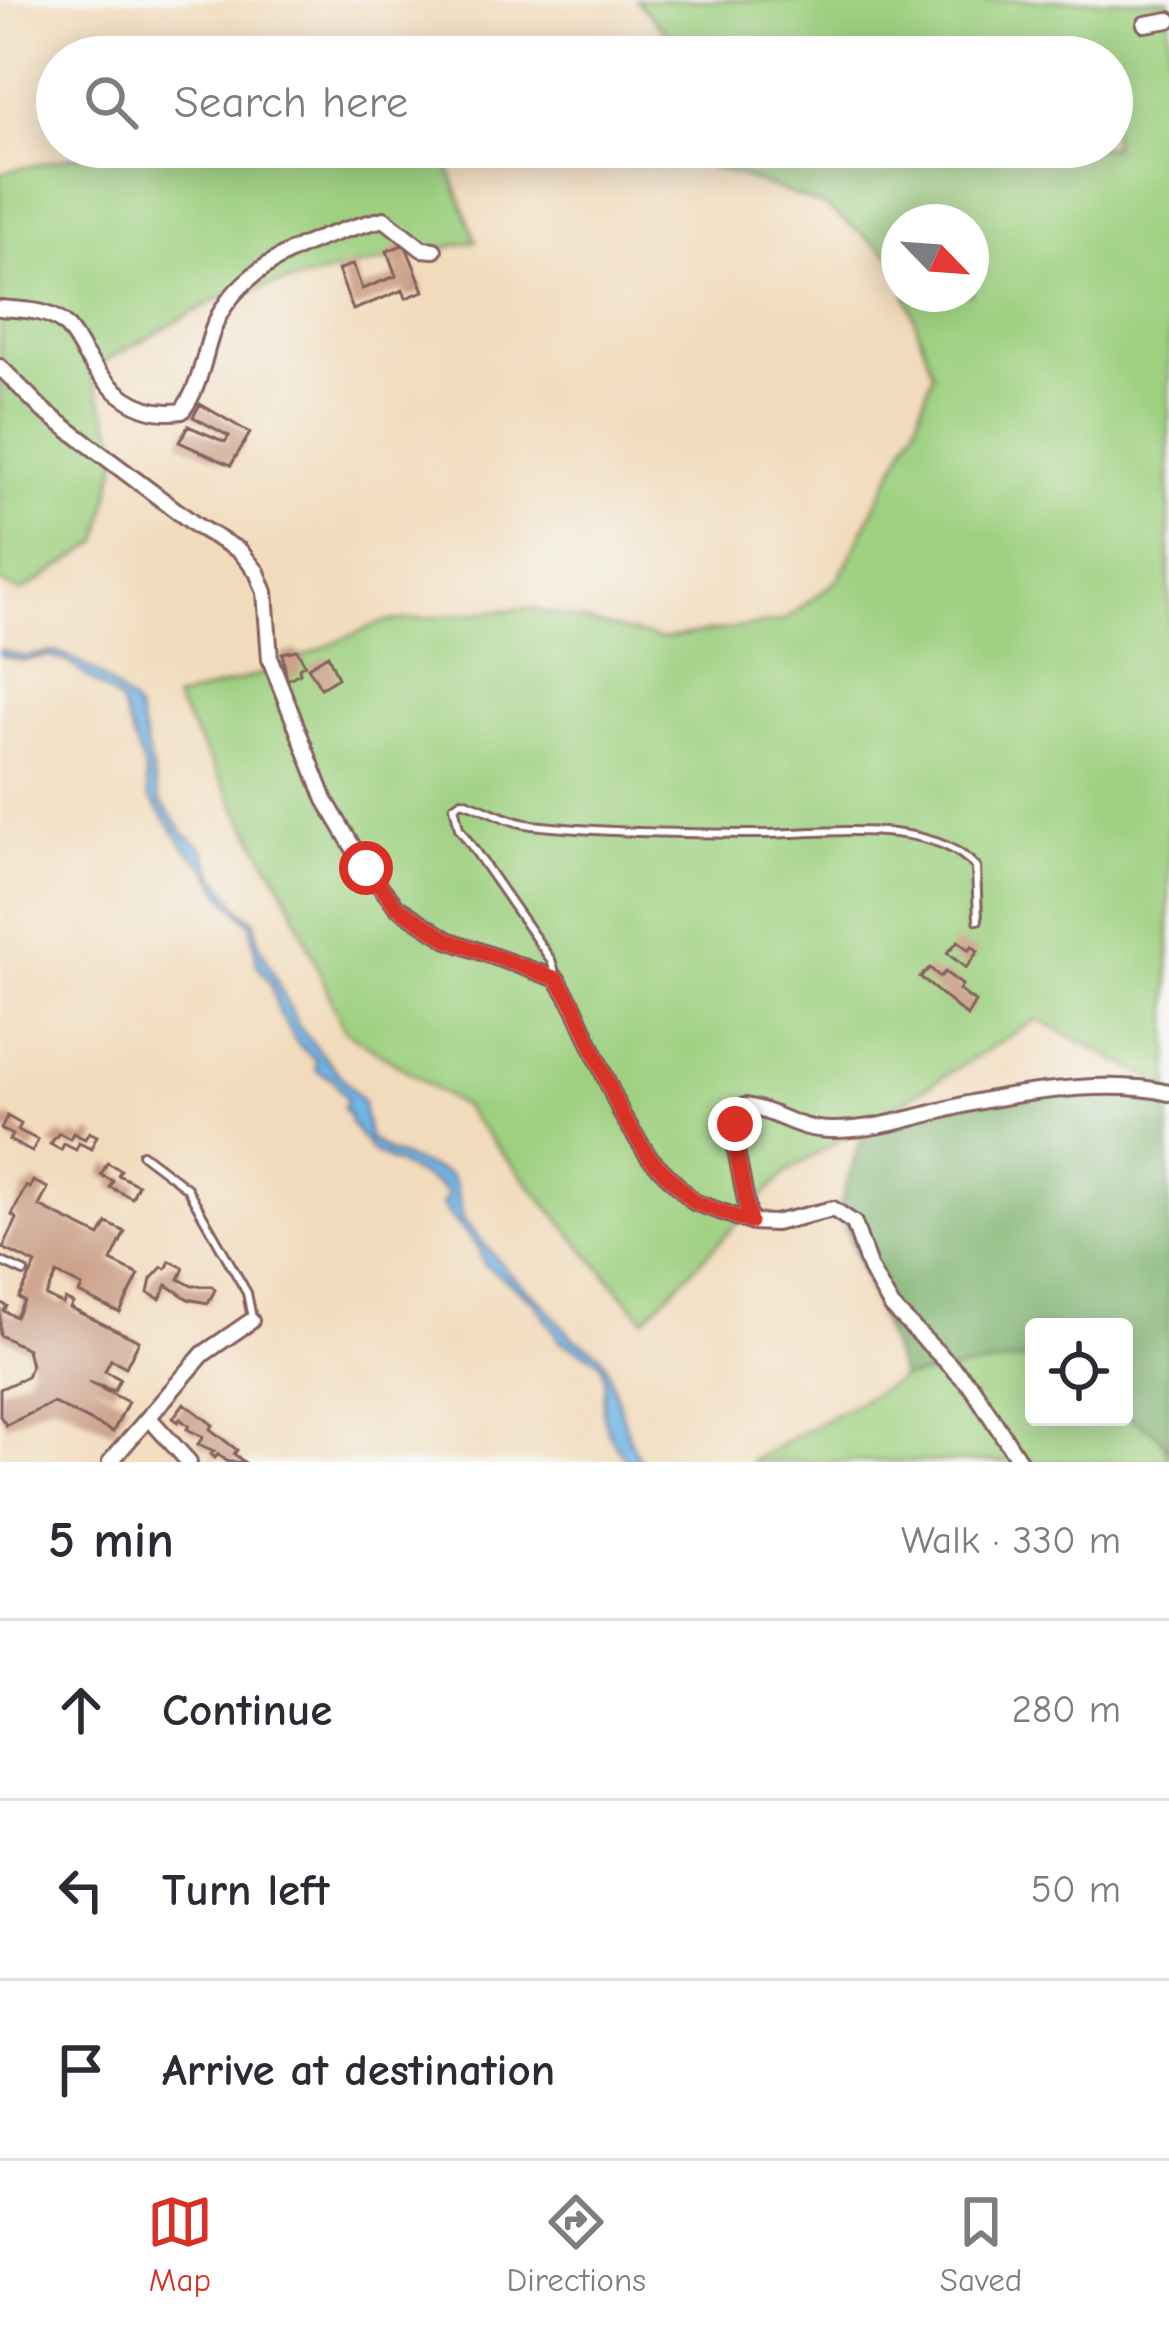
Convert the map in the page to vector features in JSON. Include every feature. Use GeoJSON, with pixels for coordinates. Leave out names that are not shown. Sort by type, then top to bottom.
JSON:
{"type":"FeatureCollection","features":[{"type":"Feature","properties":{"kind":"street"},"geometry":{"type":"LineString","coordinates":[[1144,25],[1169,20]]}},
{"type":"Feature","properties":{"kind":"street"},"geometry":{"type":"LineString","coordinates":[[0,308],[33,311],[66,324],[102,379],[146,411],[163,414],[182,411],[193,397],[227,298],[273,263],[337,230],[384,219],[422,249],[434,250]]}},
{"type":"Feature","properties":{"kind":"street"},"geometry":{"type":"LineString","coordinates":[[0,367],[44,411],[197,526],[240,551],[257,572],[265,592],[270,659],[325,800],[366,868],[397,907],[448,940],[557,979],[574,1006],[622,1115],[649,1157],[694,1202],[750,1222],[775,1223],[833,1209],[848,1217],[892,1306],[972,1387],[1020,1462]]}},
{"type":"Feature","properties":{"kind":"street"},"geometry":{"type":"LineString","coordinates":[[750,1222],[735,1145],[738,1111],[745,1106],[788,1123],[831,1130],[885,1126],[987,1100],[1048,1093],[1131,1087],[1169,1093]]}},
{"type":"Feature","properties":{"kind":"street"},"geometry":{"type":"LineString","coordinates":[[110,1462],[203,1354],[251,1322]]}},
{"type":"Feature","properties":{"kind":"street"},"geometry":{"type":"LineString","coordinates":[[149,1418],[189,1462]]}},
{"type":"Feature","properties":{"kind":"lane"},"geometry":{"type":"LineString","coordinates":[[557,979],[551,960],[459,828],[454,806],[462,801],[526,824],[767,834],[833,829],[937,844],[968,858],[976,867],[978,920]]}},
{"type":"Feature","properties":{"kind":"lane"},"geometry":{"type":"LineString","coordinates":[[142,1154],[188,1188],[247,1292],[254,1311],[251,1322]]}},
{"type":"Feature","properties":{"kind":"lane"},"geometry":{"type":"LineString","coordinates":[[0,1261],[25,1272]]}},
{"type":"Feature","properties":{"kind":"green space"},"geometry":{"type":"Polygon","coordinates":[[[636,0],[1169,0],[1169,1088],[1038,1019],[787,1172],[644,1319],[463,1107],[344,1030],[288,897],[175,700],[270,671],[382,622],[528,608],[661,639],[783,621],[839,579],[915,426],[933,373],[912,312],[989,312],[989,204],[881,204],[881,248],[825,206],[717,168],[1133,168],[1133,36],[670,36],[636,0]]]}},
{"type":"Feature","properties":{"kind":"green space"},"geometry":{"type":"Polygon","coordinates":[[[36,165],[449,168],[476,241],[221,297],[89,370],[120,447],[99,542],[21,592],[0,582],[0,173],[36,165]]]}},
{"type":"Feature","properties":{"kind":"green space"},"geometry":{"type":"Polygon","coordinates":[[[1169,1091],[1169,1451],[1161,1437],[1133,1420],[1133,1318],[1025,1318],[1025,1359],[902,1378],[839,1209],[862,1135],[992,1092],[1169,1091]]]}},
{"type":"Feature","properties":{"kind":"green space"},"geometry":{"type":"Polygon","coordinates":[[[1025,1359],[1025,1426],[1133,1426],[1133,1418],[1155,1433],[1169,1462],[749,1462],[902,1378],[1025,1359]]]}},
{"type":"Feature","properties":{"kind":"water"},"geometry":{"type":"Polygon","coordinates":[[[0,650],[23,657],[55,652],[74,659],[132,704],[159,800],[186,836],[203,849],[214,874],[241,910],[255,921],[259,944],[298,1026],[362,1101],[369,1138],[389,1152],[449,1175],[463,1219],[509,1274],[572,1337],[599,1353],[641,1462],[629,1462],[608,1430],[599,1360],[561,1341],[534,1301],[484,1264],[478,1247],[442,1206],[448,1195],[439,1185],[372,1151],[349,1121],[343,1109],[347,1099],[333,1080],[316,1070],[316,1060],[298,1044],[279,1012],[271,984],[257,964],[251,924],[225,898],[149,797],[144,767],[120,702],[67,661],[48,656],[21,661],[0,655],[0,650]]]}},
{"type":"Feature","properties":{"kind":"building"},"geometry":{"type":"Polygon","coordinates":[[[405,244],[424,291],[406,298],[403,290],[353,310],[338,270],[353,264],[362,289],[396,276],[387,251],[405,244]]]}},
{"type":"Feature","properties":{"kind":"building"},"geometry":{"type":"Polygon","coordinates":[[[200,404],[250,433],[231,465],[179,442],[188,426],[225,442],[229,436],[193,417],[200,404]]]}},
{"type":"Feature","properties":{"kind":"building"},"geometry":{"type":"Polygon","coordinates":[[[297,650],[305,664],[287,680],[282,653],[297,650]]]}},
{"type":"Feature","properties":{"kind":"building"},"geometry":{"type":"Polygon","coordinates":[[[328,655],[338,678],[321,688],[308,667],[328,655]]]}},
{"type":"Feature","properties":{"kind":"building"},"geometry":{"type":"Polygon","coordinates":[[[958,941],[978,951],[966,968],[947,953],[958,941]]]}},
{"type":"Feature","properties":{"kind":"building"},"geometry":{"type":"Polygon","coordinates":[[[930,968],[962,985],[959,990],[975,1002],[967,1016],[920,977],[930,968]]]}},
{"type":"Feature","properties":{"kind":"building"},"geometry":{"type":"Polygon","coordinates":[[[7,1116],[21,1124],[18,1130],[38,1140],[32,1152],[9,1140],[12,1135],[1,1129],[7,1116]]]}},
{"type":"Feature","properties":{"kind":"building"},"geometry":{"type":"Polygon","coordinates":[[[89,1132],[97,1136],[91,1149],[79,1143],[76,1150],[64,1144],[61,1150],[50,1144],[59,1133],[85,1139],[89,1132]]]}},
{"type":"Feature","properties":{"kind":"building"},"geometry":{"type":"Polygon","coordinates":[[[107,1163],[138,1185],[132,1198],[110,1187],[113,1181],[101,1175],[107,1163]]]}},
{"type":"Feature","properties":{"kind":"building"},"geometry":{"type":"Polygon","coordinates":[[[33,1181],[48,1188],[39,1206],[100,1236],[107,1223],[125,1232],[111,1261],[139,1275],[120,1313],[79,1293],[82,1287],[57,1274],[46,1296],[63,1304],[65,1299],[73,1303],[70,1308],[139,1341],[126,1367],[111,1359],[105,1371],[120,1379],[114,1391],[88,1382],[128,1402],[113,1432],[53,1403],[6,1425],[0,1416],[0,1389],[27,1377],[31,1366],[27,1349],[0,1335],[0,1302],[7,1306],[4,1311],[16,1317],[24,1301],[19,1298],[36,1264],[3,1248],[17,1219],[12,1215],[33,1181]]]}},
{"type":"Feature","properties":{"kind":"building"},"geometry":{"type":"Polygon","coordinates":[[[170,1261],[184,1268],[179,1279],[192,1286],[212,1286],[215,1290],[208,1303],[188,1299],[167,1285],[160,1299],[148,1293],[151,1279],[170,1261]]]}},
{"type":"Feature","properties":{"kind":"building"},"geometry":{"type":"Polygon","coordinates":[[[184,1403],[213,1425],[210,1429],[237,1450],[234,1454],[244,1462],[228,1462],[218,1454],[215,1458],[214,1451],[198,1444],[203,1437],[173,1418],[184,1403]]]}},
{"type":"Feature","properties":{"kind":"route"},"geometry":{"type":"LineString","coordinates":[[366,868],[397,907],[448,940],[557,979],[574,1006],[622,1115],[649,1157],[694,1202],[750,1222],[735,1124]]}}]}
